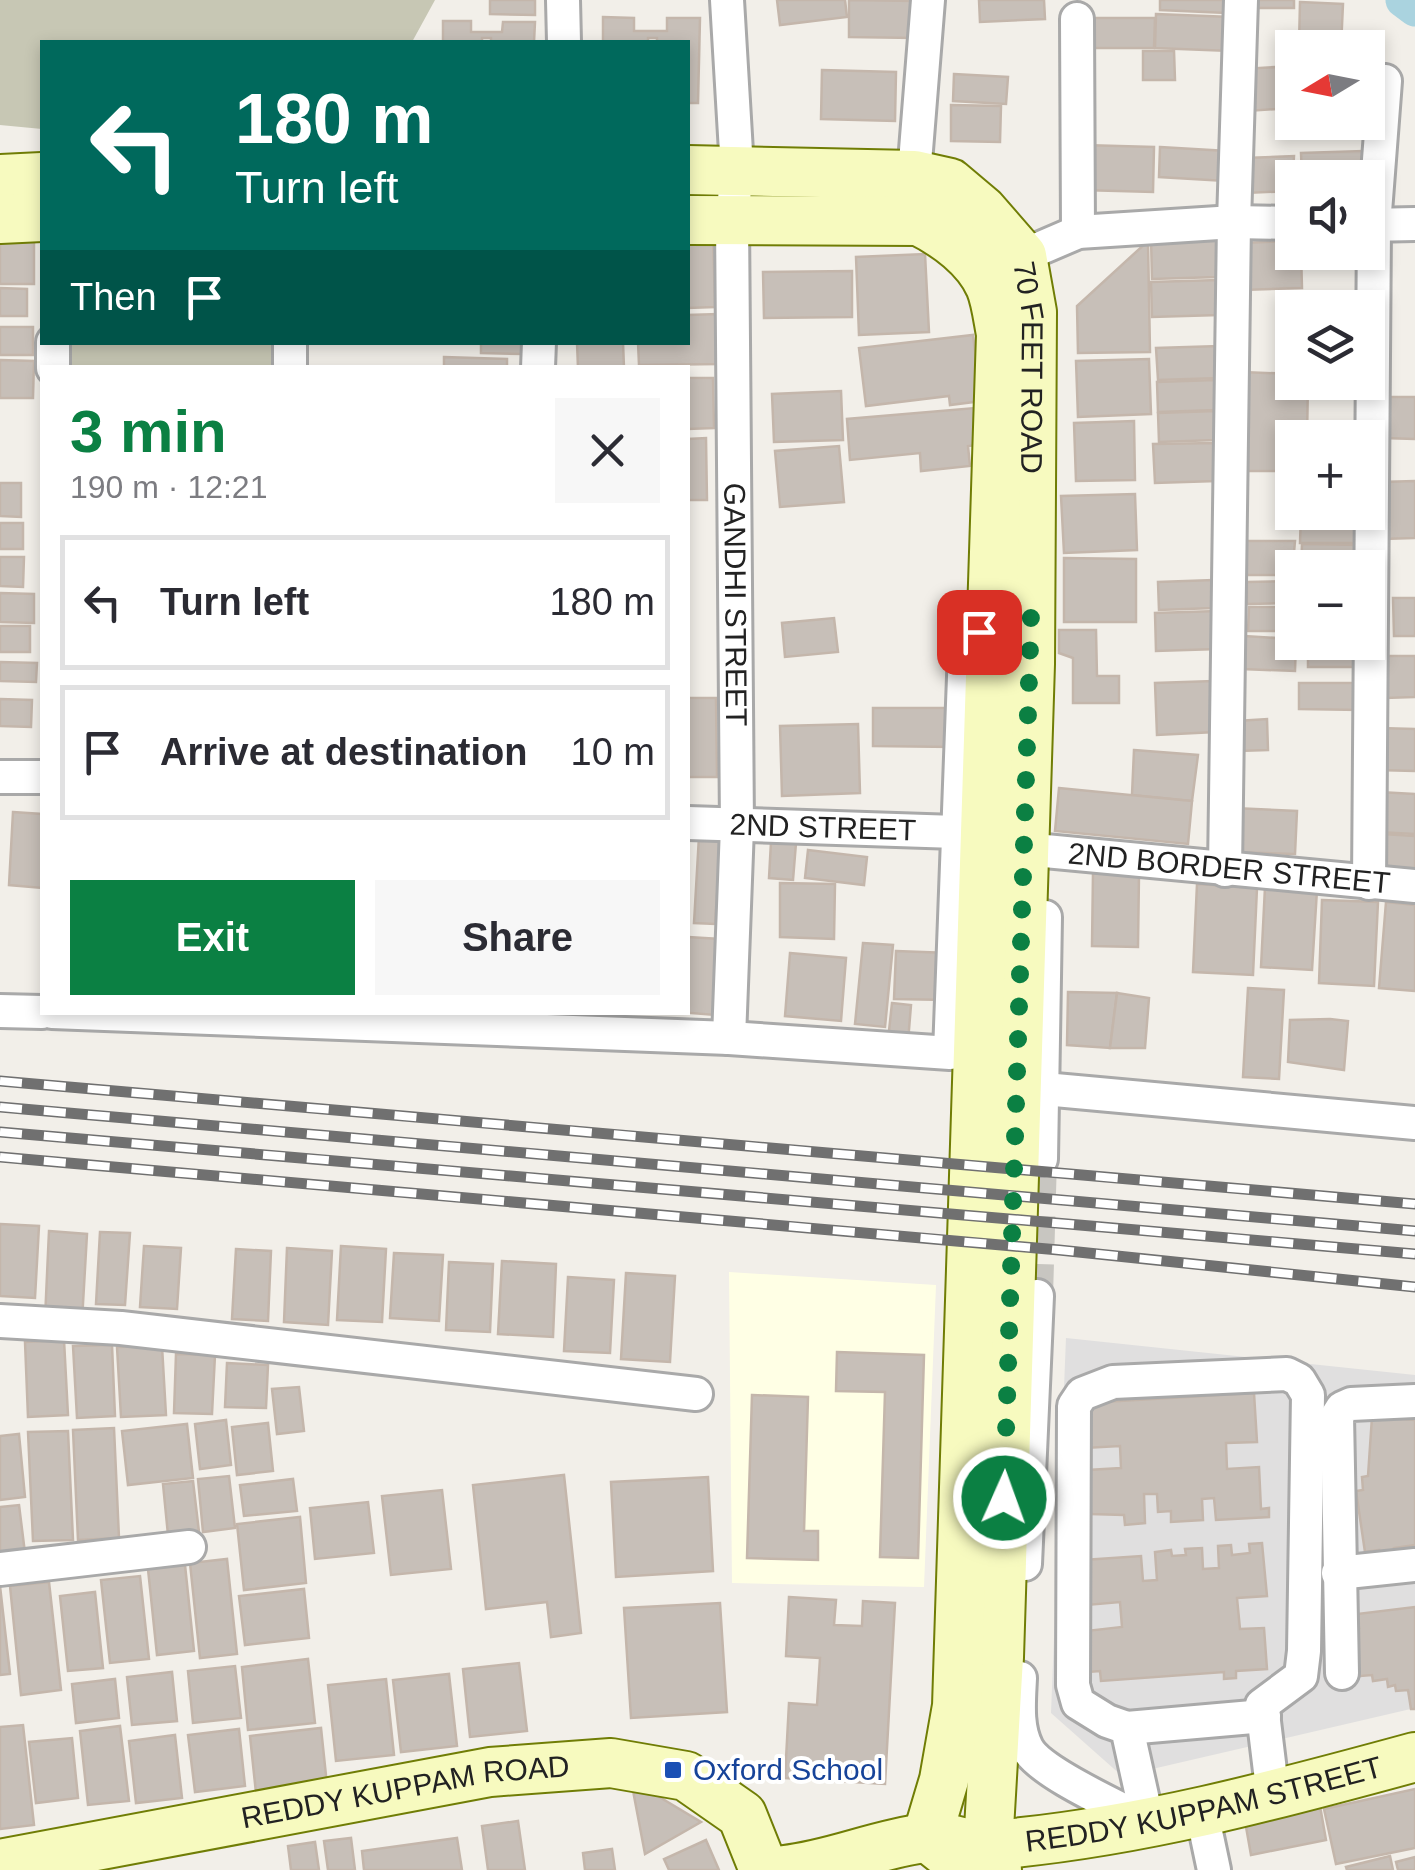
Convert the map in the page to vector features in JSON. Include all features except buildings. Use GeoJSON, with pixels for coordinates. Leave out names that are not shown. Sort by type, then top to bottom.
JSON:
{"type":"FeatureCollection","features":[{"type":"Feature","properties":{"kind":"main road","name":"70 FEET ROAD"},"geometry":{"type":"LineString","coordinates":[[690,170],[914,175],[950,184],[982,210],[1022,256],[1032,312],[1012,614],[1030,664],[999,1657],[987,1862]]}},
{"type":"Feature","properties":{"kind":"main road"},"geometry":{"type":"LineString","coordinates":[[0,179],[40,177]]}},
{"type":"Feature","properties":{"kind":"main road"},"geometry":{"type":"LineString","coordinates":[[0,219],[40,218]]}},
{"type":"Feature","properties":{"kind":"main road"},"geometry":{"type":"LineString","coordinates":[[710,220],[919,221],[944,234],[972,260],[990,286],[1001,334],[1012,614],[957,1706],[944,1780],[927,1838]]}},
{"type":"Feature","properties":{"kind":"main road","name":"REDDY KUPPAM STREET"},"geometry":{"type":"LineString","coordinates":[[987,1862],[1273,1796],[1415,1756]]}},
{"type":"Feature","properties":{"kind":"main road","name":"REDDY KUPPAM ROAD"},"geometry":{"type":"LineString","coordinates":[[0,1864],[490,1772],[611,1763],[686,1776],[728,1805],[742,1815],[764,1870]]}},
{"type":"Feature","properties":{"kind":"main road"},"geometry":{"type":"LineString","coordinates":[[784,1870],[813,1867],[927,1838],[987,1862]]}},
{"type":"Feature","properties":{"kind":"street"},"geometry":{"type":"LineString","coordinates":[[563,0],[564,40]]}},
{"type":"Feature","properties":{"kind":"street","name":"GANDHI STREET"},"geometry":{"type":"LineString","coordinates":[[728,0],[737,169],[710,220],[737,826],[729,1038]]}},
{"type":"Feature","properties":{"kind":"street"},"geometry":{"type":"LineString","coordinates":[[914,175],[928,0]]}},
{"type":"Feature","properties":{"kind":"street"},"geometry":{"type":"LineString","coordinates":[[1225,870],[1234,222],[1242,0]]}},
{"type":"Feature","properties":{"kind":"street"},"geometry":{"type":"LineString","coordinates":[[1077,19],[1078,232]]}},
{"type":"Feature","properties":{"kind":"street"},"geometry":{"type":"LineString","coordinates":[[1022,256],[1078,232],[1234,222],[1275,223]]}},
{"type":"Feature","properties":{"kind":"street"},"geometry":{"type":"LineString","coordinates":[[1385,225],[1415,224]]}},
{"type":"Feature","properties":{"kind":"street"},"geometry":{"type":"LineString","coordinates":[[1369,883],[1371,270]]}},
{"type":"Feature","properties":{"kind":"street"},"geometry":{"type":"LineString","coordinates":[[130,1015],[729,1038],[950,1053],[965,650],[1012,614],[1051,650],[1041,1159]]}},
{"type":"Feature","properties":{"kind":"street"},"geometry":{"type":"LineString","coordinates":[[0,777],[40,778]]}},
{"type":"Feature","properties":{"kind":"street","name":"2ND STREET"},"geometry":{"type":"LineString","coordinates":[[690,823],[956,832]]}},
{"type":"Feature","properties":{"kind":"street","name":"2ND BORDER STREET"},"geometry":{"type":"LineString","coordinates":[[1045,851],[1415,886]]}},
{"type":"Feature","properties":{"kind":"street"},"geometry":{"type":"LineString","coordinates":[[0,1010],[40,1012]]}},
{"type":"Feature","properties":{"kind":"street"},"geometry":{"type":"LineString","coordinates":[[1044,1089],[1415,1123]]}},
{"type":"Feature","properties":{"kind":"street"},"geometry":{"type":"LineString","coordinates":[[1037,1296],[1018,1716],[1028,1750],[1050,1771],[1148,1822]]}},
{"type":"Feature","properties":{"kind":"street"},"geometry":{"type":"LineString","coordinates":[[0,1321],[120,1328],[696,1394]]}},
{"type":"Feature","properties":{"kind":"street"},"geometry":{"type":"LineString","coordinates":[[1264,1716],[1128,1728],[1106,1721],[1078,1703],[1073,1685],[1074,1406],[1082,1394],[1112,1382],[1286,1374],[1300,1380],[1308,1396],[1301,1676],[1262,1705],[1264,1716],[1273,1796]]}},
{"type":"Feature","properties":{"kind":"street"},"geometry":{"type":"LineString","coordinates":[[1342,1674],[1337,1416],[1351,1404],[1415,1401]]}},
{"type":"Feature","properties":{"kind":"street"},"geometry":{"type":"LineString","coordinates":[[0,1569],[189,1547]]}},
{"type":"Feature","properties":{"kind":"street"},"geometry":{"type":"LineString","coordinates":[[1338,1573],[1415,1565]]}},
{"type":"Feature","properties":{"kind":"street"},"geometry":{"type":"LineString","coordinates":[[1128,1728],[1148,1822]]}},
{"type":"Feature","properties":{"kind":"street"},"geometry":{"type":"LineString","coordinates":[[1202,1812],[1214,1870]]}},
{"type":"Feature","properties":{"kind":"shaded area"},"geometry":{"type":"Polygon","coordinates":[[[0,0],[435,0],[413,40],[40,40],[40,129],[0,125],[0,0]]]}},
{"type":"Feature","properties":{"kind":"shaded area"},"geometry":{"type":"Polygon","coordinates":[[[65,345],[280,345],[280,365],[65,365],[65,345]]]}},
{"type":"Feature","properties":{"kind":"shaded area"},"geometry":{"type":"Polygon","coordinates":[[[729,1272],[936,1285],[924,1587],[732,1583],[729,1272]]]}},
{"type":"Feature","properties":{"kind":"shaded area"},"geometry":{"type":"Polygon","coordinates":[[[1066,1338],[1415,1375],[1415,1708],[1122,1776],[1051,1713],[1066,1338]]]}},
{"type":"Feature","properties":{"kind":"waterway"},"geometry":{"type":"LineString","coordinates":[[1403,0],[1415,9]]}},
{"type":"Feature","properties":{"kind":"tunnel"},"geometry":{"type":"LineString","coordinates":[[1037,1296],[1041,1159]]}},
{"type":"Feature","properties":{"kind":"railway"},"geometry":{"type":"LineString","coordinates":[[0,1081],[1415,1204]]}},
{"type":"Feature","properties":{"kind":"railway"},"geometry":{"type":"LineString","coordinates":[[0,1107],[1415,1231]]}},
{"type":"Feature","properties":{"kind":"railway"},"geometry":{"type":"LineString","coordinates":[[0,1132],[1415,1254]]}},
{"type":"Feature","properties":{"kind":"railway"},"geometry":{"type":"LineString","coordinates":[[0,1157],[1059,1250],[1415,1287]]}},
{"type":"Feature","properties":{"kind":"place","name":"Oxford School"},"geometry":{"type":"Point","coordinates":[673,1770]}},
{"type":"Feature","properties":{"kind":"route"},"geometry":{"type":"LineString","coordinates":[[979,632],[993,614],[1031,614],[1004,1498]]}}]}
